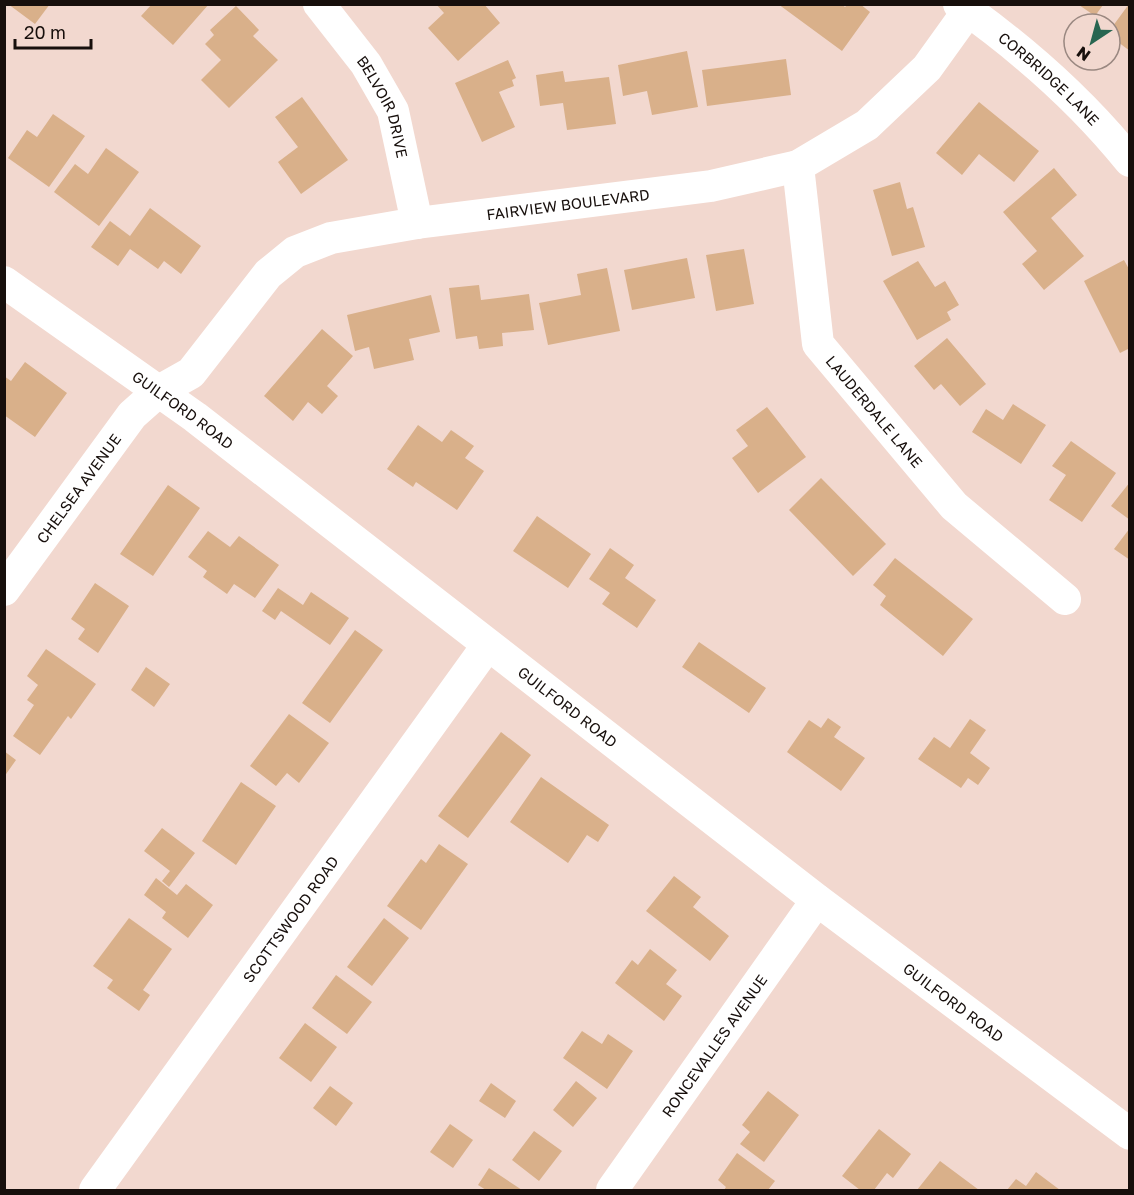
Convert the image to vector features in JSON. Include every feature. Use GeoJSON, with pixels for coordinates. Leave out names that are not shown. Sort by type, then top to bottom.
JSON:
{"type":"FeatureCollection","features":[{"type":"Feature","properties":{"kind":"street","name":"BELVOIR DRIVE"},"geometry":{"type":"LineString","coordinates":[[318,4],[366,64],[393,111],[417,223]]}},
{"type":"Feature","properties":{"kind":"street","name":"FAIRVIEW BOULEVARD"},"geometry":{"type":"LineString","coordinates":[[159,391],[191,373],[268,274],[295,252],[331,238],[417,223],[711,186],[798,166],[867,125],[927,68],[967,7]]}},
{"type":"Feature","properties":{"kind":"street","name":"CORBRIDGE LANE"},"geometry":{"type":"LineString","coordinates":[[967,7],[1035,61],[1095,118],[1130,161]]}},
{"type":"Feature","properties":{"kind":"street","name":"LAUDERDALE LANE"},"geometry":{"type":"LineString","coordinates":[[798,166],[818,344],[954,506],[1065,599]]}},
{"type":"Feature","properties":{"kind":"street","name":"GUILFORD ROAD"},"geometry":{"type":"LineString","coordinates":[[4,282],[159,391],[817,900],[1130,1134]]}},
{"type":"Feature","properties":{"kind":"street","name":"CHELSEA AVENUE"},"geometry":{"type":"LineString","coordinates":[[4,590],[132,415],[159,391]]}},
{"type":"Feature","properties":{"kind":"street","name":"SCOTTSWOOD ROAD"},"geometry":{"type":"LineString","coordinates":[[95,1191],[487,646]]}},
{"type":"Feature","properties":{"kind":"street","name":"RONCEVALLES AVENUE"},"geometry":{"type":"LineString","coordinates":[[612,1191],[817,900]]}},
{"type":"Feature","properties":{"kind":"building"},"geometry":{"type":"Polygon","coordinates":[[[8,4],[50,4],[35,24],[8,4]]]}},
{"type":"Feature","properties":{"kind":"building"},"geometry":{"type":"Polygon","coordinates":[[[152,4],[209,4],[173,45],[141,16],[152,4]]]}},
{"type":"Feature","properties":{"kind":"building"},"geometry":{"type":"Polygon","coordinates":[[[436,4],[484,4],[500,23],[458,61],[428,28],[444,13],[436,4]]]}},
{"type":"Feature","properties":{"kind":"building"},"geometry":{"type":"Polygon","coordinates":[[[778,4],[841,4],[845,7],[848,4],[860,4],[870,12],[842,51],[778,4]]]}},
{"type":"Feature","properties":{"kind":"building"},"geometry":{"type":"Polygon","coordinates":[[[1130,4],[1130,51],[1122,45],[1122,14],[1130,4]]]}},
{"type":"Feature","properties":{"kind":"building"},"geometry":{"type":"Polygon","coordinates":[[[1079,5],[1103,5],[1098,12],[1089,12],[1079,5]]]}},
{"type":"Feature","properties":{"kind":"building"},"geometry":{"type":"Polygon","coordinates":[[[236,6],[259,30],[253,36],[278,60],[229,108],[201,80],[221,60],[205,44],[214,35],[210,30],[236,6]]]}},
{"type":"Feature","properties":{"kind":"building"},"geometry":{"type":"Polygon","coordinates":[[[687,51],[698,107],[652,115],[647,91],[623,96],[618,65],[687,51]]]}},
{"type":"Feature","properties":{"kind":"building"},"geometry":{"type":"Polygon","coordinates":[[[786,59],[791,95],[707,106],[702,70],[786,59]]]}},
{"type":"Feature","properties":{"kind":"building"},"geometry":{"type":"Polygon","coordinates":[[[508,60],[516,78],[512,80],[514,86],[499,92],[515,127],[482,142],[455,83],[508,60]]]}},
{"type":"Feature","properties":{"kind":"building"},"geometry":{"type":"Polygon","coordinates":[[[563,71],[565,82],[609,77],[616,124],[567,130],[563,103],[540,106],[536,75],[563,71]]]}},
{"type":"Feature","properties":{"kind":"building"},"geometry":{"type":"Polygon","coordinates":[[[302,97],[348,160],[301,194],[278,162],[298,147],[275,117],[302,97]]]}},
{"type":"Feature","properties":{"kind":"building"},"geometry":{"type":"Polygon","coordinates":[[[979,102],[1039,151],[1014,182],[979,154],[962,175],[936,153],[979,102]]]}},
{"type":"Feature","properties":{"kind":"building"},"geometry":{"type":"Polygon","coordinates":[[[53,114],[85,136],[49,187],[8,158],[27,130],[37,137],[53,114]]]}},
{"type":"Feature","properties":{"kind":"building"},"geometry":{"type":"Polygon","coordinates":[[[106,148],[139,172],[99,226],[54,192],[75,164],[88,174],[106,148]]]}},
{"type":"Feature","properties":{"kind":"building"},"geometry":{"type":"Polygon","coordinates":[[[1054,168],[1077,195],[1051,218],[1084,256],[1044,290],[1022,264],[1037,251],[1003,212],[1054,168]]]}},
{"type":"Feature","properties":{"kind":"building"},"geometry":{"type":"Polygon","coordinates":[[[900,182],[907,209],[913,207],[925,247],[892,256],[873,190],[900,182]]]}},
{"type":"Feature","properties":{"kind":"building"},"geometry":{"type":"Polygon","coordinates":[[[150,208],[201,246],[181,274],[164,261],[158,269],[130,249],[118,266],[91,247],[110,221],[130,236],[150,208]]]}},
{"type":"Feature","properties":{"kind":"building"},"geometry":{"type":"Polygon","coordinates":[[[744,249],[754,304],[716,311],[706,255],[744,249]]]}},
{"type":"Feature","properties":{"kind":"building"},"geometry":{"type":"Polygon","coordinates":[[[687,258],[695,298],[632,310],[624,270],[687,258]]]}},
{"type":"Feature","properties":{"kind":"building"},"geometry":{"type":"Polygon","coordinates":[[[1124,260],[1130,271],[1130,348],[1120,353],[1084,281],[1124,260]]]}},
{"type":"Feature","properties":{"kind":"building"},"geometry":{"type":"Polygon","coordinates":[[[918,261],[935,287],[945,281],[959,305],[947,312],[951,320],[917,340],[883,281],[918,261]]]}},
{"type":"Feature","properties":{"kind":"building"},"geometry":{"type":"Polygon","coordinates":[[[607,268],[620,331],[548,345],[539,303],[581,295],[577,274],[607,268]]]}},
{"type":"Feature","properties":{"kind":"building"},"geometry":{"type":"Polygon","coordinates":[[[479,285],[481,300],[529,294],[534,330],[502,333],[503,346],[479,349],[477,336],[456,339],[449,288],[479,285]]]}},
{"type":"Feature","properties":{"kind":"building"},"geometry":{"type":"Polygon","coordinates":[[[431,295],[440,332],[409,339],[414,360],[374,369],[369,347],[355,351],[347,315],[431,295]]]}},
{"type":"Feature","properties":{"kind":"building"},"geometry":{"type":"Polygon","coordinates":[[[322,329],[353,356],[327,386],[338,396],[322,414],[308,402],[293,421],[264,396],[322,329]]]}},
{"type":"Feature","properties":{"kind":"building"},"geometry":{"type":"Polygon","coordinates":[[[947,338],[986,384],[960,406],[941,384],[934,390],[914,366],[947,338]]]}},
{"type":"Feature","properties":{"kind":"building"},"geometry":{"type":"Polygon","coordinates":[[[25,362],[67,393],[35,437],[4,415],[4,376],[11,381],[25,362]]]}},
{"type":"Feature","properties":{"kind":"building"},"geometry":{"type":"Polygon","coordinates":[[[1013,404],[1046,425],[1021,464],[972,432],[986,409],[1003,420],[1013,404]]]}},
{"type":"Feature","properties":{"kind":"building"},"geometry":{"type":"Polygon","coordinates":[[[767,407],[806,457],[758,493],[732,458],[748,446],[736,430],[767,407]]]}},
{"type":"Feature","properties":{"kind":"building"},"geometry":{"type":"Polygon","coordinates":[[[418,425],[442,442],[451,430],[474,446],[465,458],[484,471],[457,510],[416,482],[413,487],[387,469],[418,425]]]}},
{"type":"Feature","properties":{"kind":"building"},"geometry":{"type":"Polygon","coordinates":[[[1071,441],[1116,473],[1082,522],[1049,500],[1066,475],[1052,466],[1071,441]]]}},
{"type":"Feature","properties":{"kind":"building"},"geometry":{"type":"Polygon","coordinates":[[[821,478],[886,544],[853,576],[789,510],[821,478]]]}},
{"type":"Feature","properties":{"kind":"building"},"geometry":{"type":"Polygon","coordinates":[[[1130,482],[1130,520],[1111,506],[1130,482]]]}},
{"type":"Feature","properties":{"kind":"building"},"geometry":{"type":"Polygon","coordinates":[[[168,485],[200,508],[153,576],[120,554],[168,485]]]}},
{"type":"Feature","properties":{"kind":"building"},"geometry":{"type":"Polygon","coordinates":[[[537,516],[591,554],[568,588],[513,551],[537,516]]]}},
{"type":"Feature","properties":{"kind":"building"},"geometry":{"type":"Polygon","coordinates":[[[1130,528],[1130,560],[1114,549],[1130,528]]]}},
{"type":"Feature","properties":{"kind":"building"},"geometry":{"type":"Polygon","coordinates":[[[208,531],[230,547],[239,536],[279,565],[255,598],[234,584],[227,594],[203,577],[207,571],[188,557],[208,531]]]}},
{"type":"Feature","properties":{"kind":"building"},"geometry":{"type":"Polygon","coordinates":[[[610,548],[634,565],[625,578],[656,600],[637,628],[602,604],[610,593],[589,579],[610,548]]]}},
{"type":"Feature","properties":{"kind":"building"},"geometry":{"type":"Polygon","coordinates":[[[895,558],[973,619],[943,656],[880,605],[886,596],[873,585],[895,558]]]}},
{"type":"Feature","properties":{"kind":"building"},"geometry":{"type":"Polygon","coordinates":[[[95,583],[129,606],[98,653],[78,639],[85,629],[71,619],[95,583]]]}},
{"type":"Feature","properties":{"kind":"building"},"geometry":{"type":"Polygon","coordinates":[[[278,588],[303,605],[311,592],[349,618],[330,645],[281,611],[275,620],[262,611],[278,588]]]}},
{"type":"Feature","properties":{"kind":"building"},"geometry":{"type":"Polygon","coordinates":[[[355,630],[383,650],[330,723],[302,703],[355,630]]]}},
{"type":"Feature","properties":{"kind":"building"},"geometry":{"type":"Polygon","coordinates":[[[699,642],[766,688],[749,713],[682,667],[699,642]]]}},
{"type":"Feature","properties":{"kind":"building"},"geometry":{"type":"Polygon","coordinates":[[[46,649],[96,684],[71,719],[68,716],[40,755],[13,736],[34,705],[27,700],[38,685],[27,676],[46,649]]]}},
{"type":"Feature","properties":{"kind":"building"},"geometry":{"type":"Polygon","coordinates":[[[146,667],[170,684],[154,707],[131,690],[146,667]]]}},
{"type":"Feature","properties":{"kind":"building"},"geometry":{"type":"Polygon","coordinates":[[[289,714],[329,743],[299,783],[287,773],[276,786],[250,766],[289,714]]]}},
{"type":"Feature","properties":{"kind":"building"},"geometry":{"type":"Polygon","coordinates":[[[828,718],[841,727],[834,737],[865,758],[841,791],[787,752],[809,720],[821,728],[828,718]]]}},
{"type":"Feature","properties":{"kind":"building"},"geometry":{"type":"Polygon","coordinates":[[[970,719],[986,730],[970,753],[990,768],[978,785],[968,778],[961,788],[918,759],[934,737],[950,748],[970,719]]]}},
{"type":"Feature","properties":{"kind":"building"},"geometry":{"type":"Polygon","coordinates":[[[501,732],[531,755],[468,838],[438,816],[501,732]]]}},
{"type":"Feature","properties":{"kind":"building"},"geometry":{"type":"Polygon","coordinates":[[[4,751],[16,760],[4,777],[4,751]]]}},
{"type":"Feature","properties":{"kind":"building"},"geometry":{"type":"Polygon","coordinates":[[[541,777],[609,825],[598,842],[587,835],[568,863],[510,822],[541,777]]]}},
{"type":"Feature","properties":{"kind":"building"},"geometry":{"type":"Polygon","coordinates":[[[241,782],[276,806],[236,865],[202,841],[241,782]]]}},
{"type":"Feature","properties":{"kind":"building"},"geometry":{"type":"Polygon","coordinates":[[[162,828],[195,853],[169,887],[162,881],[170,871],[144,851],[162,828]]]}},
{"type":"Feature","properties":{"kind":"building"},"geometry":{"type":"Polygon","coordinates":[[[439,844],[468,864],[421,930],[387,906],[421,859],[426,863],[439,844]]]}},
{"type":"Feature","properties":{"kind":"building"},"geometry":{"type":"Polygon","coordinates":[[[674,876],[701,897],[693,907],[729,936],[710,961],[646,911],[674,876]]]}},
{"type":"Feature","properties":{"kind":"building"},"geometry":{"type":"Polygon","coordinates":[[[156,878],[177,895],[186,884],[213,905],[188,938],[162,918],[166,912],[144,895],[156,878]]]}},
{"type":"Feature","properties":{"kind":"building"},"geometry":{"type":"Polygon","coordinates":[[[129,918],[172,949],[143,990],[150,995],[139,1011],[107,988],[113,980],[93,966],[129,918]]]}},
{"type":"Feature","properties":{"kind":"building"},"geometry":{"type":"Polygon","coordinates":[[[384,918],[409,938],[372,986],[347,967],[384,918]]]}},
{"type":"Feature","properties":{"kind":"building"},"geometry":{"type":"Polygon","coordinates":[[[650,949],[677,970],[666,984],[682,996],[664,1021],[615,983],[632,960],[638,965],[650,949]]]}},
{"type":"Feature","properties":{"kind":"building"},"geometry":{"type":"Polygon","coordinates":[[[336,975],[372,1002],[347,1034],[312,1008],[336,975]]]}},
{"type":"Feature","properties":{"kind":"building"},"geometry":{"type":"Polygon","coordinates":[[[305,1023],[337,1047],[311,1082],[279,1058],[305,1023]]]}},
{"type":"Feature","properties":{"kind":"building"},"geometry":{"type":"Polygon","coordinates":[[[582,1031],[602,1044],[608,1034],[633,1051],[607,1089],[563,1058],[582,1031]]]}},
{"type":"Feature","properties":{"kind":"building"},"geometry":{"type":"Polygon","coordinates":[[[576,1081],[597,1098],[573,1127],[553,1110],[576,1081]]]}},
{"type":"Feature","properties":{"kind":"building"},"geometry":{"type":"Polygon","coordinates":[[[491,1083],[516,1101],[505,1118],[479,1101],[491,1083]]]}},
{"type":"Feature","properties":{"kind":"building"},"geometry":{"type":"Polygon","coordinates":[[[330,1086],[353,1103],[336,1126],[313,1108],[330,1086]]]}},
{"type":"Feature","properties":{"kind":"building"},"geometry":{"type":"Polygon","coordinates":[[[768,1091],[799,1115],[764,1162],[740,1144],[750,1132],[742,1125],[768,1091]]]}},
{"type":"Feature","properties":{"kind":"building"},"geometry":{"type":"Polygon","coordinates":[[[450,1124],[473,1140],[453,1168],[430,1152],[450,1124]]]}},
{"type":"Feature","properties":{"kind":"building"},"geometry":{"type":"Polygon","coordinates":[[[879,1129],[911,1154],[893,1178],[887,1173],[874,1190],[860,1190],[842,1176],[879,1129]]]}},
{"type":"Feature","properties":{"kind":"building"},"geometry":{"type":"Polygon","coordinates":[[[534,1131],[562,1151],[539,1181],[512,1160],[534,1131]]]}},
{"type":"Feature","properties":{"kind":"building"},"geometry":{"type":"Polygon","coordinates":[[[737,1153],[775,1181],[768,1190],[724,1190],[726,1187],[718,1180],[737,1153]]]}},
{"type":"Feature","properties":{"kind":"building"},"geometry":{"type":"Polygon","coordinates":[[[940,1161],[979,1190],[917,1190],[940,1161]]]}},
{"type":"Feature","properties":{"kind":"building"},"geometry":{"type":"Polygon","coordinates":[[[489,1168],[522,1190],[486,1190],[478,1185],[489,1168]]]}},
{"type":"Feature","properties":{"kind":"building"},"geometry":{"type":"Polygon","coordinates":[[[1036,1172],[1060,1190],[1007,1190],[1016,1179],[1026,1186],[1036,1172]]]}}]}
